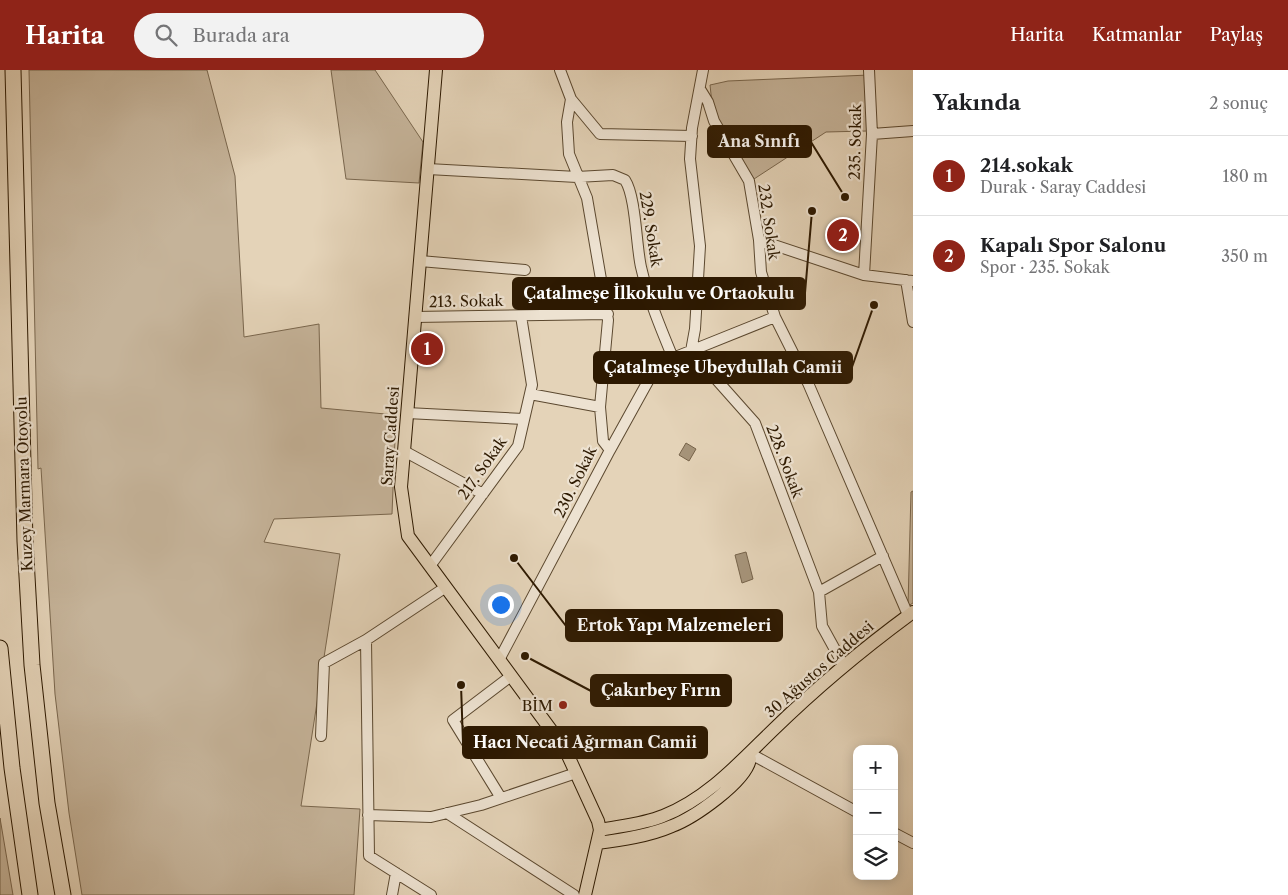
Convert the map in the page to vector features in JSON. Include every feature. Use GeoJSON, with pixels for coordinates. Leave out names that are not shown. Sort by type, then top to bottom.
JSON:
{"type":"FeatureCollection","features":[{"type":"Feature","properties":{"kind":"highway","name":"Kuzey Marmara Otoyolu"},"geometry":{"type":"LineString","coordinates":[[13,70],[25,542],[32,665],[47,803],[63,895]]}},
{"type":"Feature","properties":{"kind":"highway"},"geometry":{"type":"LineString","coordinates":[[0,648],[12,768],[30,895]]}},
{"type":"Feature","properties":{"kind":"main road","name":"Saray Caddesi"},"geometry":{"type":"LineString","coordinates":[[436,70],[400,487],[408,536],[566,748],[598,821],[600,830]]}},
{"type":"Feature","properties":{"kind":"main road","name":"30 Ağustos Caddesi"},"geometry":{"type":"LineString","coordinates":[[600,830],[663,816],[702,795],[751,754],[773,730],[844,666],[911,614]]}},
{"type":"Feature","properties":{"kind":"main road","name":"30 Ağustos Caddesi"},"geometry":{"type":"LineString","coordinates":[[597,844],[622,840],[672,826],[705,807],[734,784],[749,764],[751,754]]}},
{"type":"Feature","properties":{"kind":"main road"},"geometry":{"type":"LineString","coordinates":[[585,895],[600,830]]}},
{"type":"Feature","properties":{"kind":"street","name":"230. Sokak"},"geometry":{"type":"LineString","coordinates":[[500,660],[610,450],[603,441],[600,407],[608,314],[587,198],[569,154],[567,139],[571,99],[560,70]]}},
{"type":"Feature","properties":{"kind":"street"},"geometry":{"type":"LineString","coordinates":[[691,351],[700,246],[690,159],[703,70]]}},
{"type":"Feature","properties":{"kind":"street","name":"235. Sokak"},"geometry":{"type":"LineString","coordinates":[[864,275],[872,134],[869,70]]}},
{"type":"Feature","properties":{"kind":"street","name":"232. Sokak"},"geometry":{"type":"LineString","coordinates":[[700,89],[708,102],[714,122],[748,181],[759,240],[761,272],[775,317],[808,383],[883,556],[911,614]]}},
{"type":"Feature","properties":{"kind":"street"},"geometry":{"type":"LineString","coordinates":[[571,99],[600,134],[692,136]]}},
{"type":"Feature","properties":{"kind":"street"},"geometry":{"type":"LineString","coordinates":[[872,134],[913,131]]}},
{"type":"Feature","properties":{"kind":"street","name":"229. Sokak"},"geometry":{"type":"LineString","coordinates":[[428,169],[577,177],[613,175],[620,177],[628,185],[645,283],[673,358]]}},
{"type":"Feature","properties":{"kind":"street"},"geometry":{"type":"LineString","coordinates":[[759,240],[864,275],[909,281],[913,322]]}},
{"type":"Feature","properties":{"kind":"street"},"geometry":{"type":"LineString","coordinates":[[420,261],[525,270]]}},
{"type":"Feature","properties":{"kind":"street","name":"213. Sokak"},"geometry":{"type":"LineString","coordinates":[[415,317],[608,314]]}},
{"type":"Feature","properties":{"kind":"street","name":"217. Sokak"},"geometry":{"type":"LineString","coordinates":[[430,566],[518,446],[532,385],[521,316]]}},
{"type":"Feature","properties":{"kind":"street"},"geometry":{"type":"LineString","coordinates":[[610,450],[652,374],[663,364],[673,358],[775,317]]}},
{"type":"Feature","properties":{"kind":"street","name":"228. Sokak"},"geometry":{"type":"LineString","coordinates":[[691,351],[755,424],[819,592],[822,626],[844,666]]}},
{"type":"Feature","properties":{"kind":"street"},"geometry":{"type":"LineString","coordinates":[[530,394],[600,407]]}},
{"type":"Feature","properties":{"kind":"street"},"geometry":{"type":"LineString","coordinates":[[407,413],[524,418]]}},
{"type":"Feature","properties":{"kind":"street"},"geometry":{"type":"LineString","coordinates":[[404,451],[483,494]]}},
{"type":"Feature","properties":{"kind":"street"},"geometry":{"type":"LineString","coordinates":[[819,592],[883,556]]}},
{"type":"Feature","properties":{"kind":"street"},"geometry":{"type":"LineString","coordinates":[[321,736],[324,663],[366,640],[446,587]]}},
{"type":"Feature","properties":{"kind":"street"},"geometry":{"type":"LineString","coordinates":[[366,640],[369,856],[431,895]]}},
{"type":"Feature","properties":{"kind":"street"},"geometry":{"type":"LineString","coordinates":[[501,798],[453,720],[511,676]]}},
{"type":"Feature","properties":{"kind":"street"},"geometry":{"type":"LineString","coordinates":[[751,754],[853,810]]}},
{"type":"Feature","properties":{"kind":"street"},"geometry":{"type":"LineString","coordinates":[[368,815],[430,817],[501,798],[576,773]]}},
{"type":"Feature","properties":{"kind":"street"},"geometry":{"type":"LineString","coordinates":[[447,813],[574,895]]}},
{"type":"Feature","properties":{"kind":"street"},"geometry":{"type":"LineString","coordinates":[[898,835],[913,843]]}},
{"type":"Feature","properties":{"kind":"street"},"geometry":{"type":"LineString","coordinates":[[392,895],[396,873]]}},
{"type":"Feature","properties":{"kind":"shaded area"},"geometry":{"type":"Polygon","coordinates":[[[29,70],[207,70],[235,176],[244,337],[319,324],[321,408],[396,415],[392,514],[274,519],[264,542],[340,554],[301,806],[360,809],[354,895],[82,895],[69,813],[55,694],[41,468],[38,469],[29,70]]]}},
{"type":"Feature","properties":{"kind":"shaded area"},"geometry":{"type":"Polygon","coordinates":[[[331,70],[375,70],[423,142],[419,183],[346,179],[331,70]]]}},
{"type":"Feature","properties":{"kind":"shaded area"},"geometry":{"type":"Polygon","coordinates":[[[869,75],[867,131],[826,132],[754,179],[714,122],[710,85],[728,81],[869,75]]]}},
{"type":"Feature","properties":{"kind":"shaded area"},"geometry":{"type":"Polygon","coordinates":[[[686,443],[696,449],[689,461],[679,455],[686,443]]]}},
{"type":"Feature","properties":{"kind":"shaded area"},"geometry":{"type":"Polygon","coordinates":[[[913,491],[913,603],[908,606],[911,492],[913,491]]]}},
{"type":"Feature","properties":{"kind":"shaded area"},"geometry":{"type":"Polygon","coordinates":[[[746,552],[753,579],[742,583],[735,555],[746,552]]]}},
{"type":"Feature","properties":{"kind":"shaded area"},"geometry":{"type":"Polygon","coordinates":[[[0,818],[13,895],[0,895],[0,818]]]}},
{"type":"Feature","properties":{"kind":"place","name":"Ana Sınıfı"},"geometry":{"type":"Point","coordinates":[845,197]}},
{"type":"Feature","properties":{"kind":"place","name":"Çatalmeşe İlkokulu ve Ortaokulu"},"geometry":{"type":"Point","coordinates":[812,211]}},
{"type":"Feature","properties":{"kind":"place","name":"Kapalı Spor Salonu"},"geometry":{"type":"Point","coordinates":[843,235]}},
{"type":"Feature","properties":{"kind":"place","name":"Çatalmeşe Ubeydullah Camii"},"geometry":{"type":"Point","coordinates":[874,305]}},
{"type":"Feature","properties":{"kind":"place","name":"214.sokak"},"geometry":{"type":"Point","coordinates":[427,349]}},
{"type":"Feature","properties":{"kind":"place","name":"Ertok Yapı Malzemeleri"},"geometry":{"type":"Point","coordinates":[514,558]}},
{"type":"Feature","properties":{"kind":"place","name":"Çakırbey Fırın"},"geometry":{"type":"Point","coordinates":[525,656]}},
{"type":"Feature","properties":{"kind":"place","name":"Hacı Necati Ağırman Camii"},"geometry":{"type":"Point","coordinates":[461,685]}},
{"type":"Feature","properties":{"kind":"place","name":"BİM"},"geometry":{"type":"Point","coordinates":[563,705]}}]}
